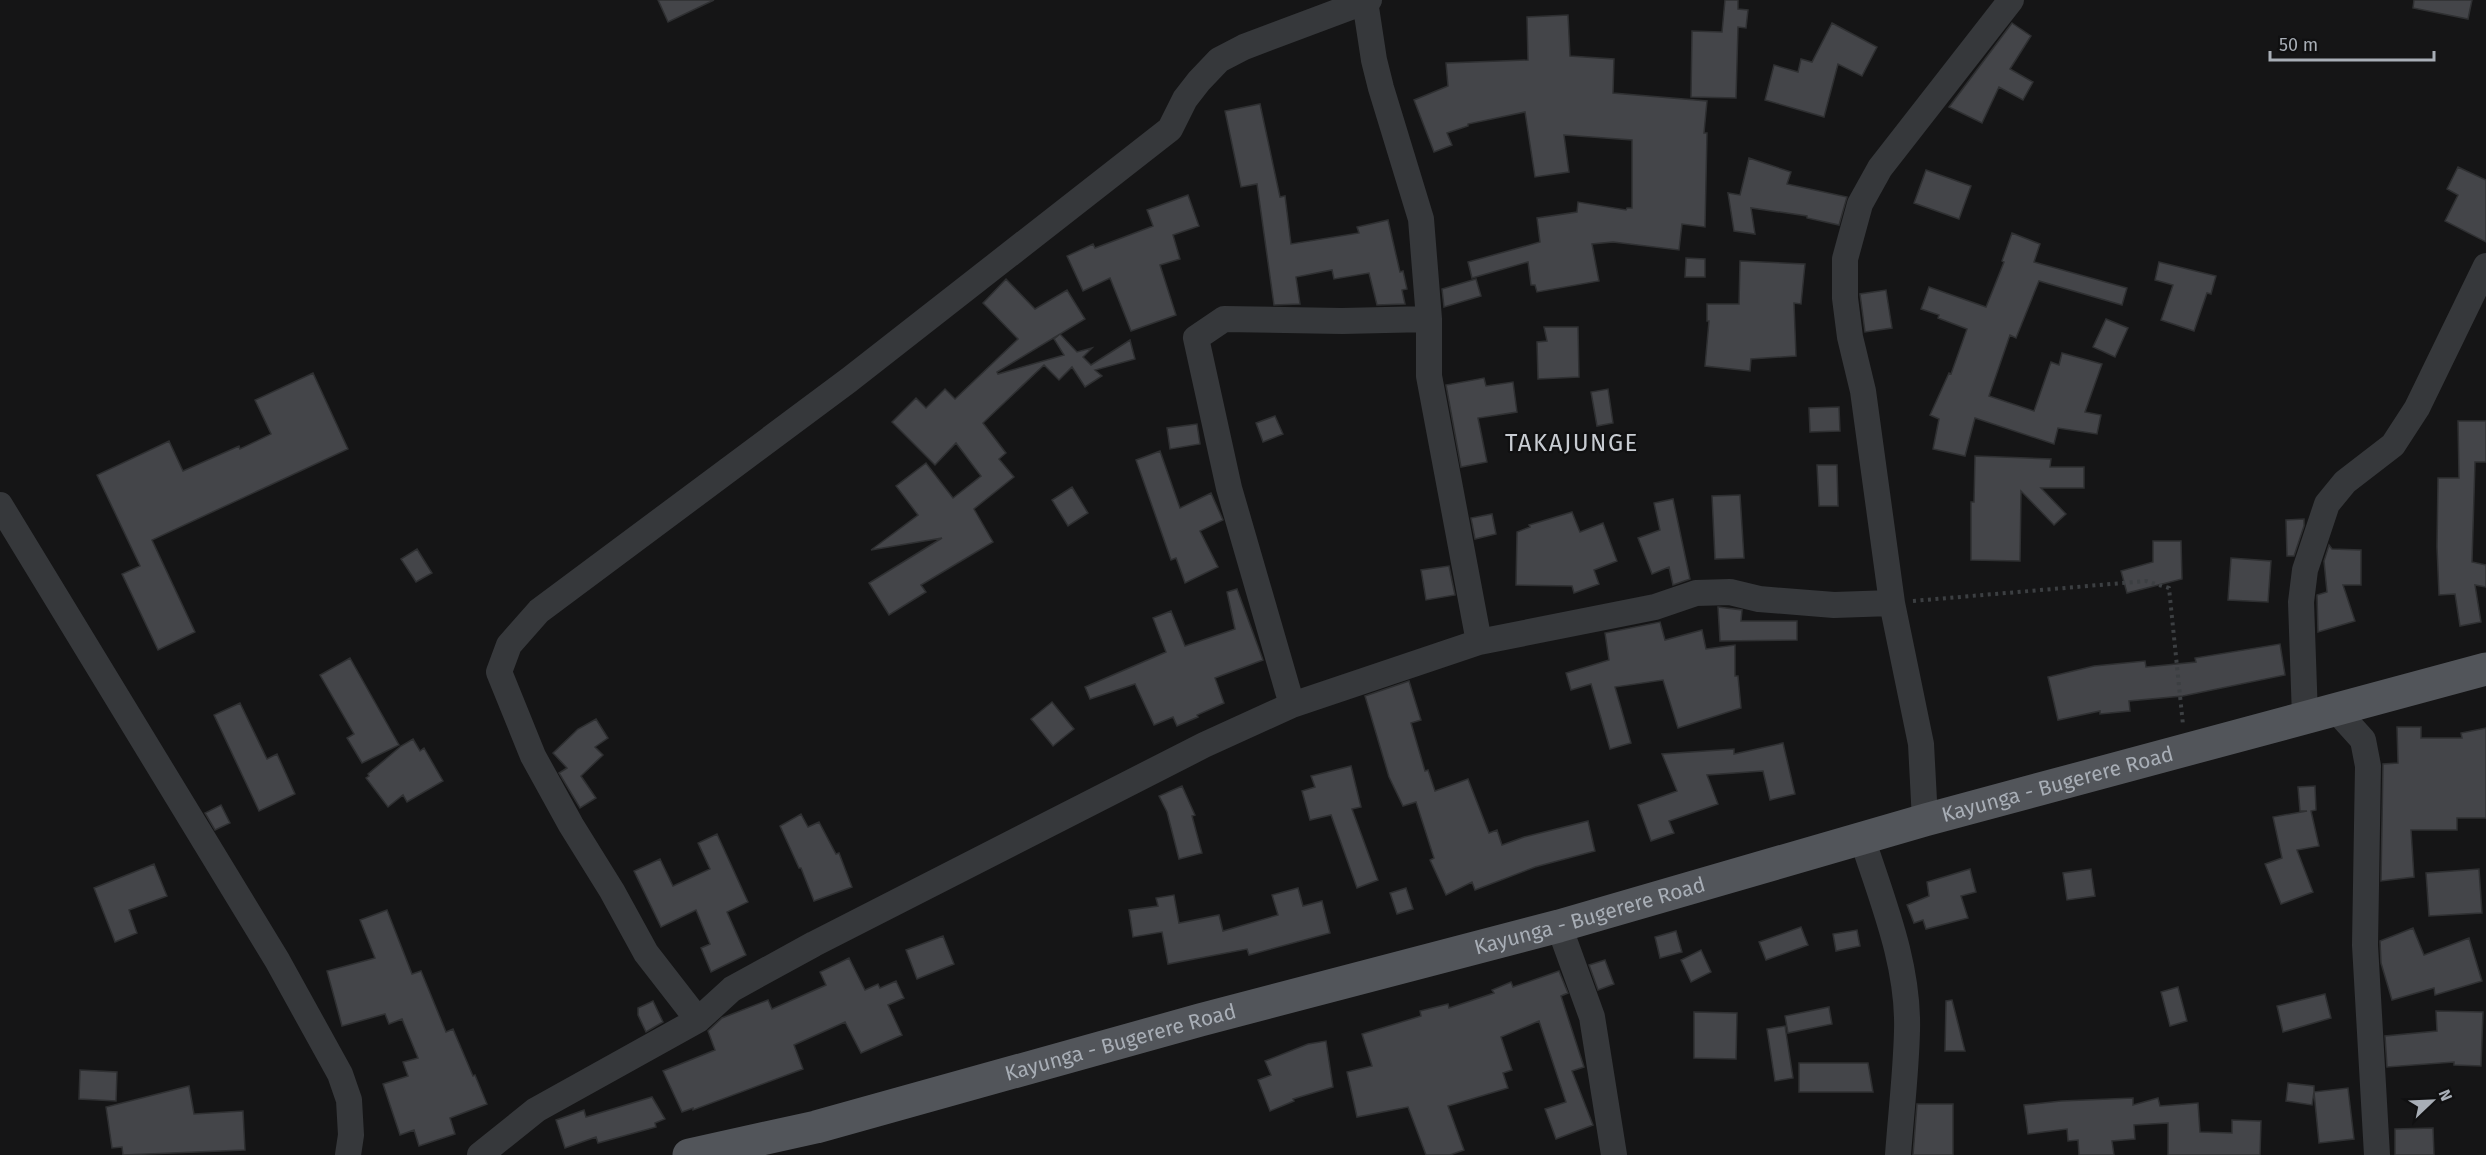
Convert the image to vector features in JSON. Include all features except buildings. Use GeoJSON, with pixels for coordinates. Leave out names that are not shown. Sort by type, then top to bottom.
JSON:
{"type":"FeatureCollection","features":[{"type":"Feature","properties":{"kind":"main road","name":"Kayunga - Bugerere Road"},"geometry":{"type":"LineString","coordinates":[[689,1155],[816,1126],[1200,1020],[1559,926],[1924,820],[2486,669]]}},
{"type":"Feature","properties":{"kind":"street"},"geometry":{"type":"LineString","coordinates":[[1924,820],[1921,744],[1892,603],[1863,391],[1850,337],[1845,298],[1845,259],[1860,204],[1880,168],[2011,0]]}},
{"type":"Feature","properties":{"kind":"street"},"geometry":{"type":"LineString","coordinates":[[698,1020],[646,953],[533,756],[499,672],[509,645],[539,611],[849,380],[1170,129],[1185,99],[1219,60],[1244,47],[1367,1],[1376,69],[1421,219],[1429,319],[1429,376],[1479,642]]}},
{"type":"Feature","properties":{"kind":"street"},"geometry":{"type":"LineString","coordinates":[[2377,1155],[2365,945],[2368,766],[2363,740],[2320,713],[2301,602],[2305,570],[2327,504],[2345,482],[2393,445],[2417,408],[2486,266]]}},
{"type":"Feature","properties":{"kind":"street"},"geometry":{"type":"LineString","coordinates":[[1292,705],[1229,488],[1196,338],[1224,319],[1342,321],[1429,319]]}},
{"type":"Feature","properties":{"kind":"street"},"geometry":{"type":"LineString","coordinates":[[0,506],[277,960],[340,1074],[349,1100],[351,1135],[348,1155]]}},
{"type":"Feature","properties":{"kind":"street"},"geometry":{"type":"LineString","coordinates":[[480,1155],[536,1110],[698,1020],[732,989],[814,944],[1194,750],[1292,705],[1479,642],[1655,607],[1696,593],[1730,592],[1759,599],[1834,605],[1892,603]]}},
{"type":"Feature","properties":{"kind":"street"},"geometry":{"type":"LineString","coordinates":[[1862,838],[1899,954],[1904,985],[1908,1029],[1898,1155]]}},
{"type":"Feature","properties":{"kind":"street"},"geometry":{"type":"LineString","coordinates":[[1559,926],[1592,1017],[1614,1155]]}},
{"type":"Feature","properties":{"kind":"path"},"geometry":{"type":"LineString","coordinates":[[1892,603],[2146,581],[2169,588],[2186,751]]}},
{"type":"Feature","properties":{"kind":"district","name":"TAKAJUNGE"},"geometry":{"type":"Point","coordinates":[1572,443]}}]}
